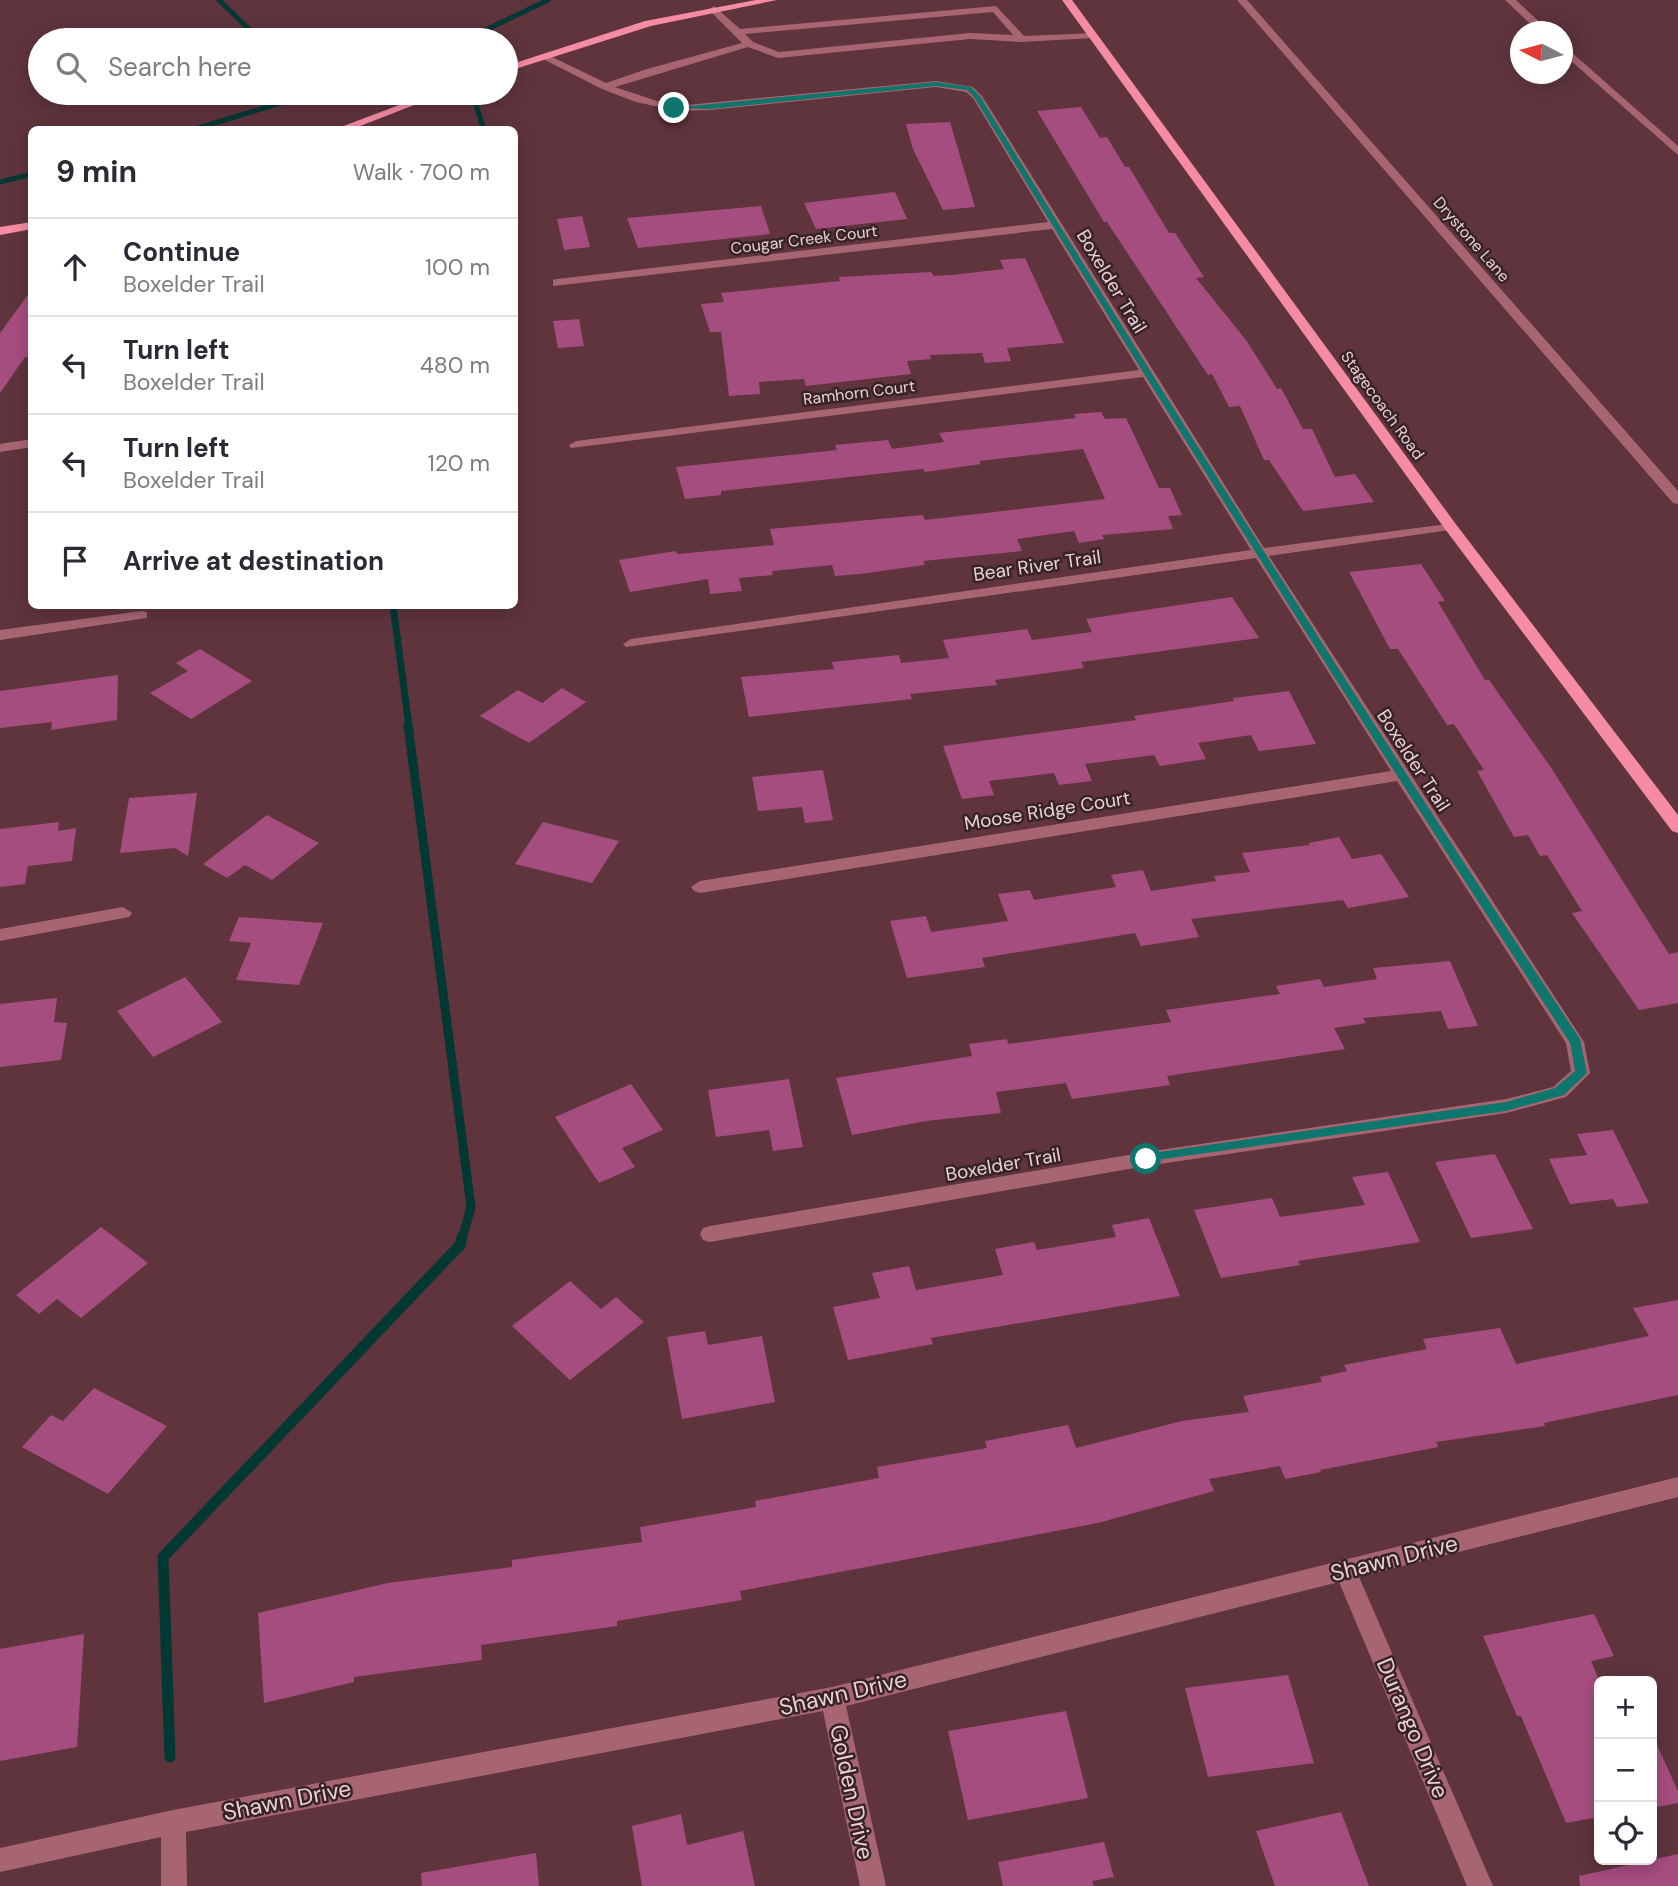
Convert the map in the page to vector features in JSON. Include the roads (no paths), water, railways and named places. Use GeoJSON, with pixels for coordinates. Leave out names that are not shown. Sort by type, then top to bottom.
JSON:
{"type":"FeatureCollection","features":[{"type":"Feature","properties":{"kind":"main road"},"geometry":{"type":"LineString","coordinates":[[518,65],[649,23],[772,0]]}},
{"type":"Feature","properties":{"kind":"main road","name":"Stagecoach Road"},"geometry":{"type":"LineString","coordinates":[[1067,0],[1450,526],[1678,827]]}},
{"type":"Feature","properties":{"kind":"main road"},"geometry":{"type":"LineString","coordinates":[[349,126],[407,105]]}},
{"type":"Feature","properties":{"kind":"main road"},"geometry":{"type":"LineString","coordinates":[[0,231],[28,226]]}},
{"type":"Feature","properties":{"kind":"street","name":"Drystone Lane"},"geometry":{"type":"LineString","coordinates":[[1242,0],[1676,495]]}},
{"type":"Feature","properties":{"kind":"street"},"geometry":{"type":"LineString","coordinates":[[1510,0],[1533,21]]}},
{"type":"Feature","properties":{"kind":"street"},"geometry":{"type":"LineString","coordinates":[[714,9],[749,44],[778,55],[970,36],[1021,39],[1093,35]]}},
{"type":"Feature","properties":{"kind":"street"},"geometry":{"type":"LineString","coordinates":[[738,32],[996,9],[1021,39]]}},
{"type":"Feature","properties":{"kind":"street"},"geometry":{"type":"LineString","coordinates":[[609,86],[651,71],[749,44]]}},
{"type":"Feature","properties":{"kind":"street","name":"Boxelder Trail"},"geometry":{"type":"LineString","coordinates":[[542,56],[651,103],[674,108],[711,107],[936,84],[969,89],[977,96],[1146,373],[1400,775],[1575,1042],[1581,1073],[1559,1092],[1506,1106],[1146,1159],[710,1234]]}},
{"type":"Feature","properties":{"kind":"street"},"geometry":{"type":"LineString","coordinates":[[1573,56],[1678,152]]}},
{"type":"Feature","properties":{"kind":"street","name":"Cougar Creek Court"},"geometry":{"type":"LineString","coordinates":[[557,284],[1055,225]]}},
{"type":"Feature","properties":{"kind":"street","name":"Ramhorn Court"},"geometry":{"type":"LineString","coordinates":[[576,445],[1146,373]]}},
{"type":"Feature","properties":{"kind":"street"},"geometry":{"type":"LineString","coordinates":[[0,448],[28,444]]}},
{"type":"Feature","properties":{"kind":"street","name":"Bear River Trail"},"geometry":{"type":"LineString","coordinates":[[631,644],[1260,551],[1450,526]]}},
{"type":"Feature","properties":{"kind":"street"},"geometry":{"type":"LineString","coordinates":[[0,635],[142,615]]}},
{"type":"Feature","properties":{"kind":"street","name":"Moose Ridge Court"},"geometry":{"type":"LineString","coordinates":[[700,887],[1400,775]]}},
{"type":"Feature","properties":{"kind":"street"},"geometry":{"type":"LineString","coordinates":[[0,935],[123,913]]}},
{"type":"Feature","properties":{"kind":"street","name":"Shawn Drive"},"geometry":{"type":"LineString","coordinates":[[0,1860],[173,1822],[832,1698],[1678,1486]]}},
{"type":"Feature","properties":{"kind":"street","name":"Durango Drive"},"geometry":{"type":"LineString","coordinates":[[1345,1570],[1480,1886]]}},
{"type":"Feature","properties":{"kind":"street","name":"Golden Drive"},"geometry":{"type":"LineString","coordinates":[[832,1698],[873,1886]]}},
{"type":"Feature","properties":{"kind":"street"},"geometry":{"type":"LineString","coordinates":[[173,1822],[174,1886]]}},
{"type":"Feature","properties":{"kind":"waterway"},"geometry":{"type":"LineString","coordinates":[[219,0],[248,28]]}},
{"type":"Feature","properties":{"kind":"waterway"},"geometry":{"type":"LineString","coordinates":[[490,28],[548,0]]}},
{"type":"Feature","properties":{"kind":"waterway"},"geometry":{"type":"LineString","coordinates":[[205,126],[274,105]]}},
{"type":"Feature","properties":{"kind":"waterway"},"geometry":{"type":"LineString","coordinates":[[476,105],[483,126]]}},
{"type":"Feature","properties":{"kind":"waterway"},"geometry":{"type":"LineString","coordinates":[[0,182],[28,175]]}},
{"type":"Feature","properties":{"kind":"waterway"},"geometry":{"type":"LineString","coordinates":[[393,609],[409,726]]}},
{"type":"Feature","properties":{"kind":"waterway"},"geometry":{"type":"LineString","coordinates":[[408,725],[471,1207],[462,1239]]}},
{"type":"Feature","properties":{"kind":"waterway"},"geometry":{"type":"LineString","coordinates":[[170,1757],[163,1557],[460,1245],[462,1237]]}}]}
